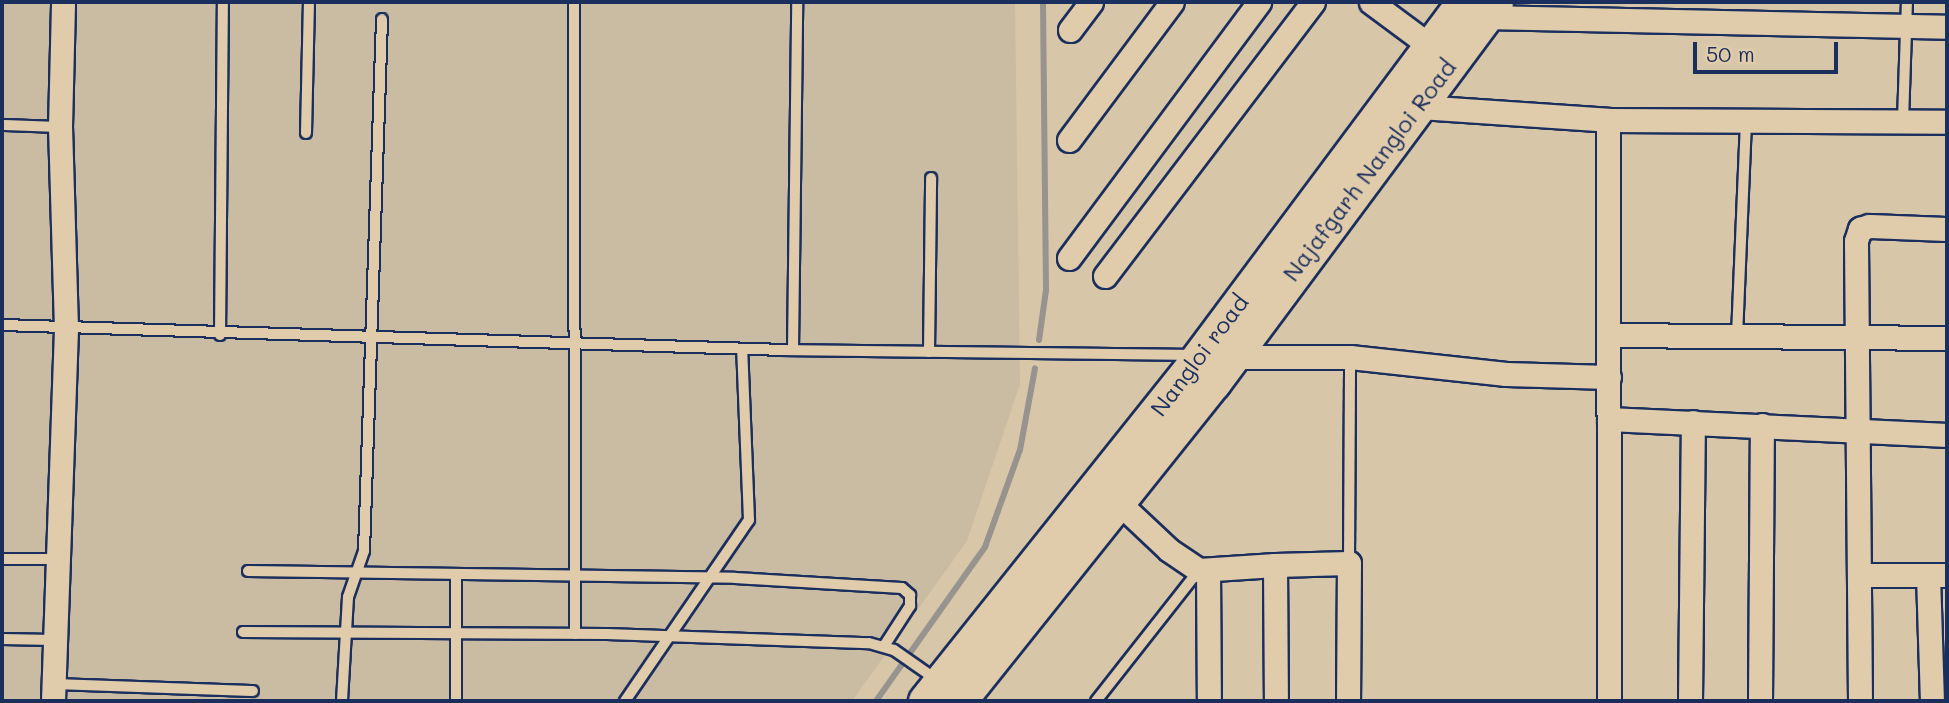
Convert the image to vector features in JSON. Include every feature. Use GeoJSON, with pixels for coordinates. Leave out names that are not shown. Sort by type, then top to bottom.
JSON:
{"type":"FeatureCollection","features":[{"type":"Feature","properties":{"kind":"main road"},"geometry":{"type":"LineString","coordinates":[[1401,105],[1440,53],[1481,7]]}},
{"type":"Feature","properties":{"kind":"main road","name":"Najafgarh Nangloi Road"},"geometry":{"type":"LineString","coordinates":[[936,688],[1116,501],[1216,356],[1401,105]]}},
{"type":"Feature","properties":{"kind":"main road","name":"Nangloi road"},"geometry":{"type":"LineString","coordinates":[[936,688],[1216,356]]}},
{"type":"Feature","properties":{"kind":"street"},"geometry":{"type":"LineString","coordinates":[[53,693],[54,559],[66,328],[60,127],[63,2]]}},
{"type":"Feature","properties":{"kind":"street"},"geometry":{"type":"LineString","coordinates":[[1070,30],[1091,2]]}},
{"type":"Feature","properties":{"kind":"street"},"geometry":{"type":"LineString","coordinates":[[1069,141],[1172,2]]}},
{"type":"Feature","properties":{"kind":"street"},"geometry":{"type":"LineString","coordinates":[[1069,258],[1259,2]]}},
{"type":"Feature","properties":{"kind":"street"},"geometry":{"type":"LineString","coordinates":[[1105,276],[1313,2]]}},
{"type":"Feature","properties":{"kind":"street"},"geometry":{"type":"LineString","coordinates":[[1371,2],[1440,53]]}},
{"type":"Feature","properties":{"kind":"street"},"geometry":{"type":"LineString","coordinates":[[1481,7],[1947,27]]}},
{"type":"Feature","properties":{"kind":"street"},"geometry":{"type":"LineString","coordinates":[[1401,105],[1608,120],[1947,122]]}},
{"type":"Feature","properties":{"kind":"street"},"geometry":{"type":"LineString","coordinates":[[1608,120],[1609,701]]}},
{"type":"Feature","properties":{"kind":"street"},"geometry":{"type":"LineString","coordinates":[[1860,701],[1856,241],[1860,229],[1947,229]]}},
{"type":"Feature","properties":{"kind":"street"},"geometry":{"type":"LineString","coordinates":[[1609,335],[1947,338]]}},
{"type":"Feature","properties":{"kind":"street"},"geometry":{"type":"LineString","coordinates":[[1216,356],[1350,356],[1506,374],[1609,377]]}},
{"type":"Feature","properties":{"kind":"street"},"geometry":{"type":"LineString","coordinates":[[1609,419],[1947,435]]}},
{"type":"Feature","properties":{"kind":"street"},"geometry":{"type":"LineString","coordinates":[[1690,701],[1693,422]]}},
{"type":"Feature","properties":{"kind":"street"},"geometry":{"type":"LineString","coordinates":[[1760,701],[1762,425]]}},
{"type":"Feature","properties":{"kind":"street"},"geometry":{"type":"LineString","coordinates":[[1116,501],[1169,550],[1204,570],[1349,563],[1348,701]]}},
{"type":"Feature","properties":{"kind":"street"},"geometry":{"type":"LineString","coordinates":[[1275,565],[1276,701]]}},
{"type":"Feature","properties":{"kind":"street"},"geometry":{"type":"LineString","coordinates":[[1204,570],[1209,701]]}},
{"type":"Feature","properties":{"kind":"street"},"geometry":{"type":"LineString","coordinates":[[1859,575],[1937,575],[1932,701]]}},
{"type":"Feature","properties":{"kind":"lane"},"geometry":{"type":"LineString","coordinates":[[220,335],[223,2]]}},
{"type":"Feature","properties":{"kind":"lane"},"geometry":{"type":"LineString","coordinates":[[306,133],[309,2]]}},
{"type":"Feature","properties":{"kind":"lane"},"geometry":{"type":"LineString","coordinates":[[574,2],[575,634]]}},
{"type":"Feature","properties":{"kind":"lane"},"geometry":{"type":"LineString","coordinates":[[793,351],[797,2]]}},
{"type":"Feature","properties":{"kind":"lane"},"geometry":{"type":"LineString","coordinates":[[1903,121],[1907,2]]}},
{"type":"Feature","properties":{"kind":"lane"},"geometry":{"type":"LineString","coordinates":[[342,701],[345,632],[355,573],[364,551],[374,340],[382,19]]}},
{"type":"Feature","properties":{"kind":"lane"},"geometry":{"type":"LineString","coordinates":[[1737,336],[1746,121]]}},
{"type":"Feature","properties":{"kind":"lane"},"geometry":{"type":"LineString","coordinates":[[2,125],[60,127]]}},
{"type":"Feature","properties":{"kind":"lane"},"geometry":{"type":"LineString","coordinates":[[929,352],[931,178]]}},
{"type":"Feature","properties":{"kind":"lane"},"geometry":{"type":"LineString","coordinates":[[2,325],[220,335],[793,351],[1216,356]]}},
{"type":"Feature","properties":{"kind":"lane"},"geometry":{"type":"LineString","coordinates":[[625,701],[749,520],[742,349]]}},
{"type":"Feature","properties":{"kind":"lane"},"geometry":{"type":"LineString","coordinates":[[1349,563],[1350,356]]}},
{"type":"Feature","properties":{"kind":"lane"},"geometry":{"type":"LineString","coordinates":[[2,559],[54,559]]}},
{"type":"Feature","properties":{"kind":"lane"},"geometry":{"type":"LineString","coordinates":[[1096,701],[1204,570]]}},
{"type":"Feature","properties":{"kind":"lane"},"geometry":{"type":"LineString","coordinates":[[248,571],[709,578],[902,588],[910,595],[910,606],[889,648]]}},
{"type":"Feature","properties":{"kind":"lane"},"geometry":{"type":"LineString","coordinates":[[456,574],[456,701]]}},
{"type":"Feature","properties":{"kind":"lane"},"geometry":{"type":"LineString","coordinates":[[243,632],[671,635],[889,648],[936,688]]}},
{"type":"Feature","properties":{"kind":"lane"},"geometry":{"type":"LineString","coordinates":[[2,639],[54,640]]}},
{"type":"Feature","properties":{"kind":"lane"},"geometry":{"type":"LineString","coordinates":[[53,693],[253,691]]}},
{"type":"Feature","properties":{"kind":"shaded area"},"geometry":{"type":"Polygon","coordinates":[[[2,2],[1015,2],[1020,384],[967,541],[852,701],[2,701],[2,2]]]}},
{"type":"Feature","properties":{"kind":"waterway"},"geometry":{"type":"LineString","coordinates":[[1039,340],[1046,290],[1043,2]]}},
{"type":"Feature","properties":{"kind":"waterway"},"geometry":{"type":"LineString","coordinates":[[876,701],[985,547],[1020,450],[1035,368]]}}]}
